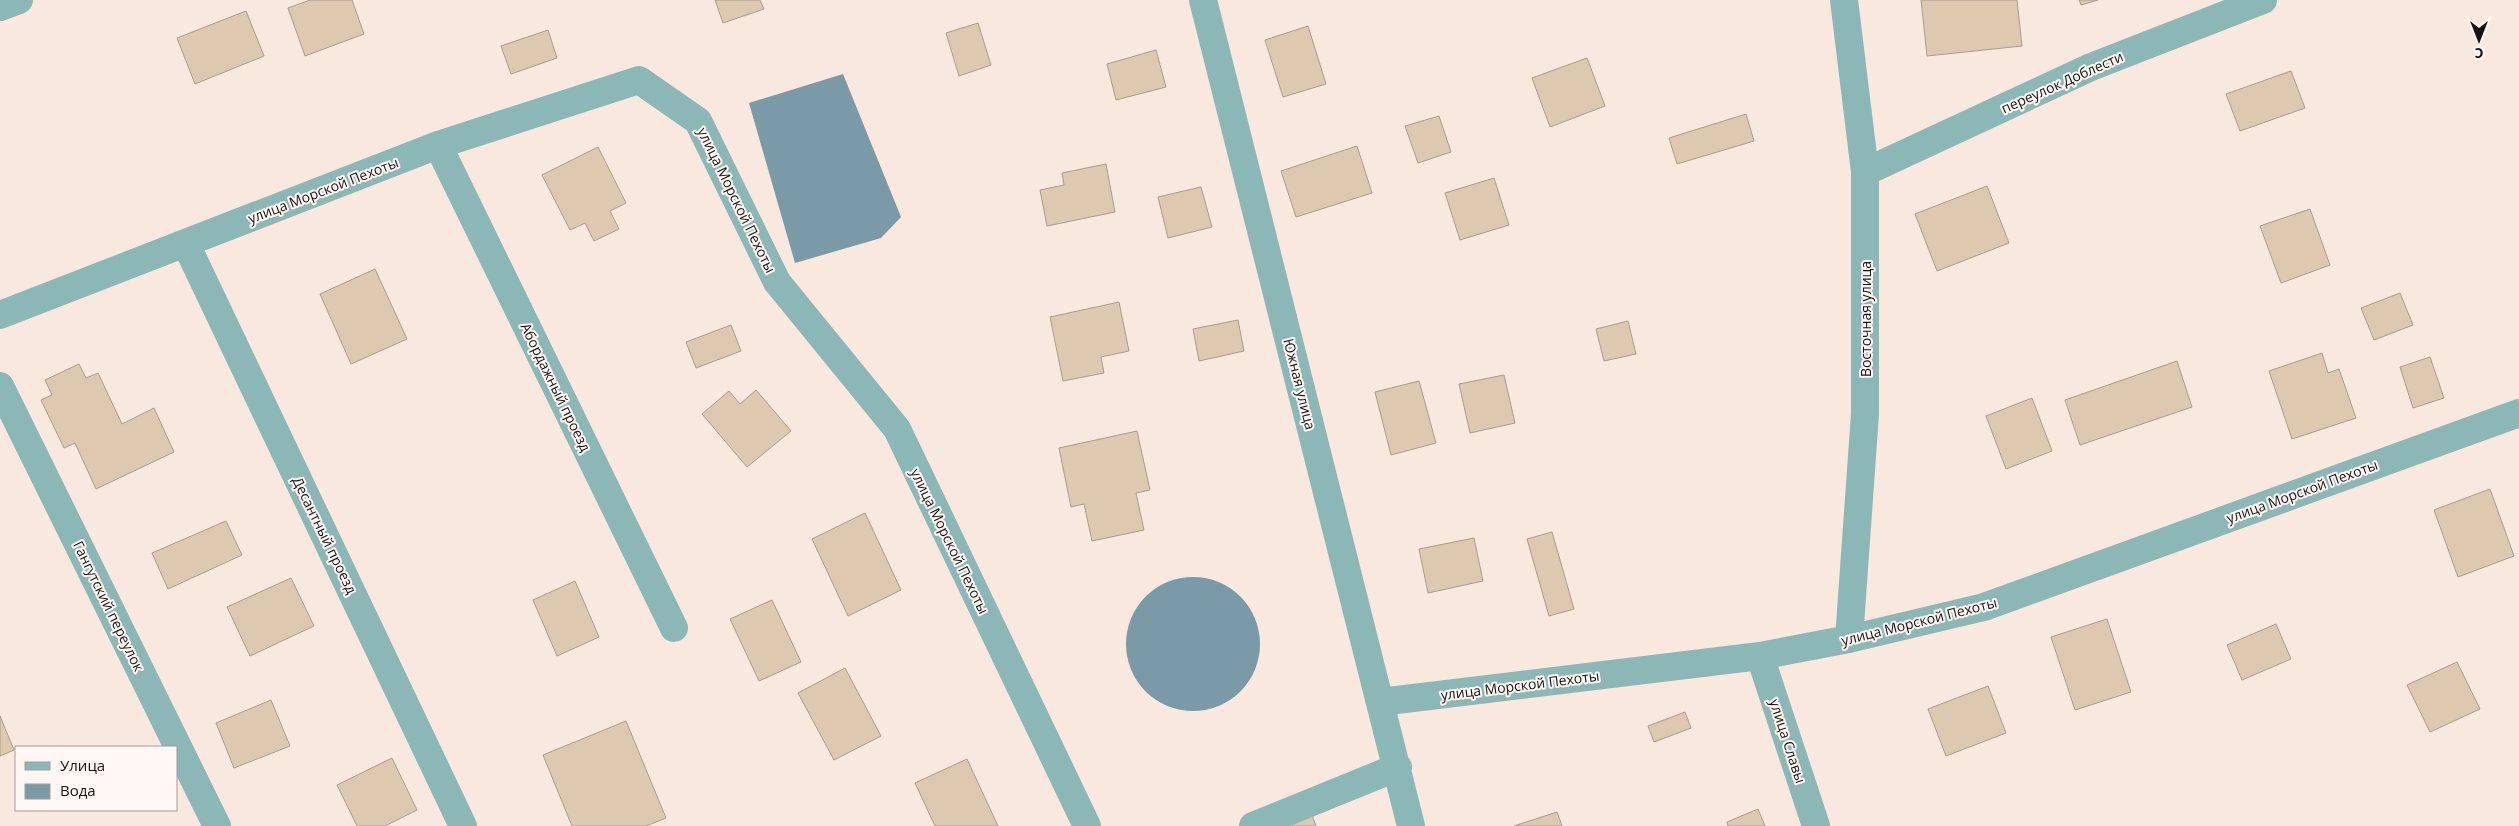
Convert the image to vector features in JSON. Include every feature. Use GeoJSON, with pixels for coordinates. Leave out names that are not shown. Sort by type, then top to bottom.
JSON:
{"type":"FeatureCollection","features":[{"type":"Feature","properties":{"kind":"street"},"geometry":{"type":"LineString","coordinates":[[0,7],[19,0]]}},
{"type":"Feature","properties":{"kind":"street","name":"Южная улица"},"geometry":{"type":"LineString","coordinates":[[1203,0],[1398,767],[1411,826]]}},
{"type":"Feature","properties":{"kind":"street","name":"Восточная улица"},"geometry":{"type":"LineString","coordinates":[[1844,0],[1865,172],[1865,414],[1849,639]]}},
{"type":"Feature","properties":{"kind":"street","name":"переулок Доблести"},"geometry":{"type":"LineString","coordinates":[[1865,172],[2091,67],[2263,0]]}},
{"type":"Feature","properties":{"kind":"street","name":"улица Морской Пехоты"},"geometry":{"type":"LineString","coordinates":[[0,314],[186,244],[438,145],[639,80],[698,121],[777,282],[897,429],[1087,826]]}},
{"type":"Feature","properties":{"kind":"street","name":"Абордажный проезд"},"geometry":{"type":"LineString","coordinates":[[438,145],[674,628]]}},
{"type":"Feature","properties":{"kind":"street","name":"Десантный проезд"},"geometry":{"type":"LineString","coordinates":[[186,244],[464,826]]}},
{"type":"Feature","properties":{"kind":"street","name":"Гангутский переулок"},"geometry":{"type":"LineString","coordinates":[[0,386],[218,826]]}},
{"type":"Feature","properties":{"kind":"street","name":"улица Морской Пехоты"},"geometry":{"type":"LineString","coordinates":[[1380,702],[1760,656],[1849,639],[1984,607],[2519,413]]}},
{"type":"Feature","properties":{"kind":"street","name":"улица Славы"},"geometry":{"type":"LineString","coordinates":[[1760,656],[1816,826]]}},
{"type":"Feature","properties":{"kind":"street"},"geometry":{"type":"LineString","coordinates":[[1253,826],[1398,767]]}},
{"type":"Feature","properties":{"kind":"water"},"geometry":{"type":"Polygon","coordinates":[[[843,74],[901,217],[881,238],[795,263],[749,103],[843,74]]]}},
{"type":"Feature","properties":{"kind":"water"},"geometry":{"type":"Polygon","coordinates":[[[1193,577],[1218,582],[1240,597],[1255,619],[1260,644],[1255,669],[1240,691],[1218,706],[1193,711],[1168,706],[1146,691],[1131,669],[1126,644],[1131,619],[1146,597],[1168,582],[1193,577]]]}},
{"type":"Feature","properties":{"kind":"building"},"geometry":{"type":"Polygon","coordinates":[[[310,0],[352,0],[364,34],[305,56],[288,8],[310,0]]]}},
{"type":"Feature","properties":{"kind":"building"},"geometry":{"type":"Polygon","coordinates":[[[715,0],[760,0],[764,9],[723,23],[715,0]]]}},
{"type":"Feature","properties":{"kind":"building"},"geometry":{"type":"Polygon","coordinates":[[[1921,0],[2017,0],[2022,46],[1927,56],[1921,0]]]}},
{"type":"Feature","properties":{"kind":"building"},"geometry":{"type":"Polygon","coordinates":[[[2079,0],[2098,0],[2081,5],[2079,0]]]}},
{"type":"Feature","properties":{"kind":"building"},"geometry":{"type":"Polygon","coordinates":[[[246,11],[264,56],[195,84],[177,38],[246,11]]]}},
{"type":"Feature","properties":{"kind":"building"},"geometry":{"type":"Polygon","coordinates":[[[978,23],[991,65],[959,76],[946,33],[978,23]]]}},
{"type":"Feature","properties":{"kind":"building"},"geometry":{"type":"Polygon","coordinates":[[[1308,26],[1326,84],[1283,97],[1265,40],[1308,26]]]}},
{"type":"Feature","properties":{"kind":"building"},"geometry":{"type":"Polygon","coordinates":[[[548,30],[557,58],[511,74],[501,46],[548,30]]]}},
{"type":"Feature","properties":{"kind":"building"},"geometry":{"type":"Polygon","coordinates":[[[1156,50],[1166,87],[1116,100],[1107,64],[1156,50]]]}},
{"type":"Feature","properties":{"kind":"building"},"geometry":{"type":"Polygon","coordinates":[[[1587,58],[1605,106],[1550,127],[1532,78],[1587,58]]]}},
{"type":"Feature","properties":{"kind":"building"},"geometry":{"type":"Polygon","coordinates":[[[2291,71],[2305,108],[2240,131],[2226,94],[2291,71]]]}},
{"type":"Feature","properties":{"kind":"building"},"geometry":{"type":"Polygon","coordinates":[[[1746,114],[1754,141],[1677,164],[1669,138],[1746,114]]]}},
{"type":"Feature","properties":{"kind":"building"},"geometry":{"type":"Polygon","coordinates":[[[1439,116],[1451,152],[1418,163],[1405,126],[1439,116]]]}},
{"type":"Feature","properties":{"kind":"building"},"geometry":{"type":"Polygon","coordinates":[[[1357,146],[1372,193],[1296,217],[1281,171],[1357,146]]]}},
{"type":"Feature","properties":{"kind":"building"},"geometry":{"type":"Polygon","coordinates":[[[598,147],[626,203],[610,211],[619,229],[594,241],[585,223],[570,230],[542,175],[598,147]]]}},
{"type":"Feature","properties":{"kind":"building"},"geometry":{"type":"Polygon","coordinates":[[[1106,164],[1115,212],[1047,226],[1040,190],[1064,185],[1062,173],[1106,164]]]}},
{"type":"Feature","properties":{"kind":"building"},"geometry":{"type":"Polygon","coordinates":[[[1494,178],[1509,225],[1460,240],[1445,193],[1494,178]]]}},
{"type":"Feature","properties":{"kind":"building"},"geometry":{"type":"Polygon","coordinates":[[[1987,186],[2009,243],[1937,271],[1915,214],[1987,186]]]}},
{"type":"Feature","properties":{"kind":"building"},"geometry":{"type":"Polygon","coordinates":[[[1201,187],[1212,227],[1168,238],[1158,197],[1201,187]]]}},
{"type":"Feature","properties":{"kind":"building"},"geometry":{"type":"Polygon","coordinates":[[[2310,209],[2330,265],[2281,283],[2260,226],[2310,209]]]}},
{"type":"Feature","properties":{"kind":"building"},"geometry":{"type":"Polygon","coordinates":[[[375,269],[407,339],[351,364],[320,294],[375,269]]]}},
{"type":"Feature","properties":{"kind":"building"},"geometry":{"type":"Polygon","coordinates":[[[2400,293],[2413,325],[2374,340],[2361,308],[2400,293]]]}},
{"type":"Feature","properties":{"kind":"building"},"geometry":{"type":"Polygon","coordinates":[[[1119,302],[1129,351],[1101,357],[1104,373],[1063,381],[1050,317],[1119,302]]]}},
{"type":"Feature","properties":{"kind":"building"},"geometry":{"type":"Polygon","coordinates":[[[1238,320],[1244,351],[1199,361],[1193,329],[1238,320]]]}},
{"type":"Feature","properties":{"kind":"building"},"geometry":{"type":"Polygon","coordinates":[[[1628,321],[1636,354],[1604,361],[1596,329],[1628,321]]]}},
{"type":"Feature","properties":{"kind":"building"},"geometry":{"type":"Polygon","coordinates":[[[731,325],[741,351],[696,368],[686,342],[731,325]]]}},
{"type":"Feature","properties":{"kind":"building"},"geometry":{"type":"Polygon","coordinates":[[[2322,353],[2328,373],[2339,369],[2356,418],[2292,439],[2269,371],[2322,353]]]}},
{"type":"Feature","properties":{"kind":"building"},"geometry":{"type":"Polygon","coordinates":[[[2430,357],[2444,398],[2413,408],[2400,367],[2430,357]]]}},
{"type":"Feature","properties":{"kind":"building"},"geometry":{"type":"Polygon","coordinates":[[[2177,361],[2192,407],[2080,445],[2065,400],[2177,361]]]}},
{"type":"Feature","properties":{"kind":"building"},"geometry":{"type":"Polygon","coordinates":[[[79,364],[86,378],[98,373],[122,424],[154,408],[174,452],[96,489],[75,443],[64,448],[41,400],[52,395],[45,380],[79,364]]]}},
{"type":"Feature","properties":{"kind":"building"},"geometry":{"type":"Polygon","coordinates":[[[1504,375],[1515,423],[1470,433],[1459,384],[1504,375]]]}},
{"type":"Feature","properties":{"kind":"building"},"geometry":{"type":"Polygon","coordinates":[[[1419,381],[1436,443],[1391,455],[1375,392],[1419,381]]]}},
{"type":"Feature","properties":{"kind":"building"},"geometry":{"type":"Polygon","coordinates":[[[756,390],[791,431],[747,467],[702,414],[729,391],[740,404],[756,390]]]}},
{"type":"Feature","properties":{"kind":"building"},"geometry":{"type":"Polygon","coordinates":[[[2032,398],[2052,451],[2006,469],[1986,416],[2032,398]]]}},
{"type":"Feature","properties":{"kind":"building"},"geometry":{"type":"Polygon","coordinates":[[[1137,431],[1150,490],[1136,493],[1144,530],[1092,541],[1084,504],[1071,507],[1059,448],[1137,431]]]}},
{"type":"Feature","properties":{"kind":"building"},"geometry":{"type":"Polygon","coordinates":[[[2490,489],[2514,556],[2458,577],[2434,510],[2490,489]]]}},
{"type":"Feature","properties":{"kind":"building"},"geometry":{"type":"Polygon","coordinates":[[[865,513],[901,590],[848,616],[812,539],[865,513]]]}},
{"type":"Feature","properties":{"kind":"building"},"geometry":{"type":"Polygon","coordinates":[[[226,521],[242,555],[168,589],[152,553],[226,521]]]}},
{"type":"Feature","properties":{"kind":"building"},"geometry":{"type":"Polygon","coordinates":[[[1552,532],[1574,609],[1549,616],[1527,539],[1552,532]]]}},
{"type":"Feature","properties":{"kind":"building"},"geometry":{"type":"Polygon","coordinates":[[[1474,538],[1483,581],[1428,593],[1419,549],[1474,538]]]}},
{"type":"Feature","properties":{"kind":"building"},"geometry":{"type":"Polygon","coordinates":[[[291,578],[314,626],[250,656],[227,607],[291,578]]]}},
{"type":"Feature","properties":{"kind":"building"},"geometry":{"type":"Polygon","coordinates":[[[575,581],[599,637],[557,656],[533,600],[575,581]]]}},
{"type":"Feature","properties":{"kind":"building"},"geometry":{"type":"Polygon","coordinates":[[[772,600],[801,662],[759,681],[730,619],[772,600]]]}},
{"type":"Feature","properties":{"kind":"building"},"geometry":{"type":"Polygon","coordinates":[[[2107,619],[2131,692],[2075,710],[2051,637],[2107,619]]]}},
{"type":"Feature","properties":{"kind":"building"},"geometry":{"type":"Polygon","coordinates":[[[2276,624],[2291,659],[2242,680],[2227,645],[2276,624]]]}},
{"type":"Feature","properties":{"kind":"building"},"geometry":{"type":"Polygon","coordinates":[[[2457,662],[2480,709],[2430,732],[2407,685],[2457,662]]]}},
{"type":"Feature","properties":{"kind":"building"},"geometry":{"type":"Polygon","coordinates":[[[845,668],[881,736],[834,760],[798,693],[845,668]]]}},
{"type":"Feature","properties":{"kind":"building"},"geometry":{"type":"Polygon","coordinates":[[[1988,686],[2006,733],[1946,756],[1928,709],[1988,686]]]}},
{"type":"Feature","properties":{"kind":"building"},"geometry":{"type":"Polygon","coordinates":[[[271,700],[290,746],[234,768],[216,723],[271,700]]]}},
{"type":"Feature","properties":{"kind":"building"},"geometry":{"type":"Polygon","coordinates":[[[1685,712],[1691,728],[1654,742],[1648,726],[1685,712]]]}},
{"type":"Feature","properties":{"kind":"building"},"geometry":{"type":"Polygon","coordinates":[[[0,716],[14,750],[0,756],[0,716]]]}},
{"type":"Feature","properties":{"kind":"building"},"geometry":{"type":"Polygon","coordinates":[[[626,721],[666,818],[646,826],[572,826],[543,755],[626,721]]]}},
{"type":"Feature","properties":{"kind":"building"},"geometry":{"type":"Polygon","coordinates":[[[392,758],[417,810],[385,826],[357,826],[337,785],[392,758]]]}},
{"type":"Feature","properties":{"kind":"building"},"geometry":{"type":"Polygon","coordinates":[[[967,759],[998,826],[935,826],[915,783],[967,759]]]}},
{"type":"Feature","properties":{"kind":"building"},"geometry":{"type":"Polygon","coordinates":[[[1758,809],[1765,826],[1728,826],[1727,822],[1758,809]]]}},
{"type":"Feature","properties":{"kind":"building"},"geometry":{"type":"Polygon","coordinates":[[[1557,812],[1562,826],[1514,826],[1557,812]]]}},
{"type":"Feature","properties":{"kind":"building"},"geometry":{"type":"Polygon","coordinates":[[[1312,815],[1316,826],[1293,826],[1292,822],[1312,815]]]}}]}
